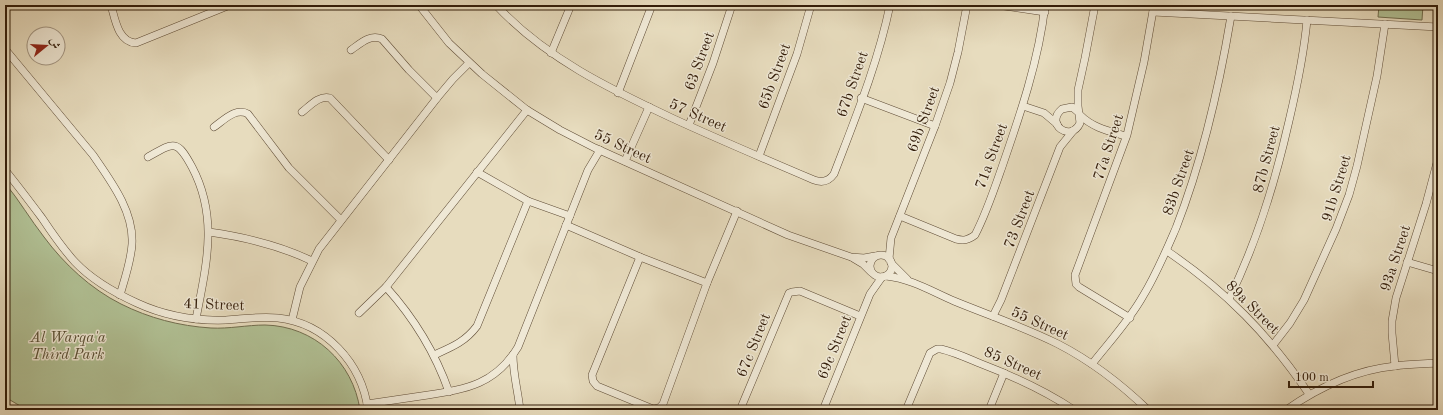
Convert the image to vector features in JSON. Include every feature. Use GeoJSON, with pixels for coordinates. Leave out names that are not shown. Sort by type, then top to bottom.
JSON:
{"type":"FeatureCollection","features":[{"type":"Feature","properties":{"kind":"street"},"geometry":{"type":"LineString","coordinates":[[111,5],[122,36],[130,43],[136,43],[230,5]]}},
{"type":"Feature","properties":{"kind":"street","name":"55 Street"},"geometry":{"type":"LineString","coordinates":[[419,5],[449,43],[467,61],[527,110],[560,130],[597,149],[788,235],[851,257],[863,264],[872,272]]}},
{"type":"Feature","properties":{"kind":"street","name":"57 Street"},"geometry":{"type":"LineString","coordinates":[[496,5],[526,34],[551,53],[583,74],[618,93],[818,181],[823,182],[831,178],[836,170]]}},
{"type":"Feature","properties":{"kind":"street"},"geometry":{"type":"LineString","coordinates":[[551,53],[571,5]]}},
{"type":"Feature","properties":{"kind":"street"},"geometry":{"type":"LineString","coordinates":[[618,93],[652,5]]}},
{"type":"Feature","properties":{"kind":"street","name":"63 Street"},"geometry":{"type":"LineString","coordinates":[[689,125],[715,56],[732,5]]}},
{"type":"Feature","properties":{"kind":"street","name":"65b Street"},"geometry":{"type":"LineString","coordinates":[[759,156],[797,54],[811,5]]}},
{"type":"Feature","properties":{"kind":"street","name":"67b Street"},"geometry":{"type":"LineString","coordinates":[[836,170],[880,44],[890,5]]}},
{"type":"Feature","properties":{"kind":"street","name":"69b Street"},"geometry":{"type":"LineString","coordinates":[[877,256],[891,238],[935,126],[954,68],[967,5]]}},
{"type":"Feature","properties":{"kind":"street"},"geometry":{"type":"LineString","coordinates":[[997,5],[1045,8]]}},
{"type":"Feature","properties":{"kind":"street"},"geometry":{"type":"LineString","coordinates":[[1074,130],[1080,122],[1078,90],[1086,58],[1095,5]]}},
{"type":"Feature","properties":{"kind":"street","name":"71a Street"},"geometry":{"type":"LineString","coordinates":[[900,216],[963,240],[969,239],[974,235],[997,180],[1022,106],[1035,59],[1045,8]]}},
{"type":"Feature","properties":{"kind":"street"},"geometry":{"type":"LineString","coordinates":[[1153,8],[1231,16],[1438,27]]}},
{"type":"Feature","properties":{"kind":"street","name":"77a Street"},"geometry":{"type":"LineString","coordinates":[[1130,318],[1083,290],[1076,284],[1075,276],[1126,136],[1142,74],[1153,8]]}},
{"type":"Feature","properties":{"kind":"street","name":"83b Street"},"geometry":{"type":"LineString","coordinates":[[1093,365],[1130,318],[1144,296],[1167,251],[1191,187],[1207,135],[1231,16]]}},
{"type":"Feature","properties":{"kind":"street","name":"87b Street"},"geometry":{"type":"LineString","coordinates":[[1229,299],[1257,234],[1276,175],[1300,73],[1307,20]]}},
{"type":"Feature","properties":{"kind":"street","name":"91b Street"},"geometry":{"type":"LineString","coordinates":[[1273,345],[1290,323],[1304,300],[1350,195],[1377,76],[1384,24]]}},
{"type":"Feature","properties":{"kind":"street"},"geometry":{"type":"LineString","coordinates":[[351,50],[371,37],[382,39],[409,70],[437,98]]}},
{"type":"Feature","properties":{"kind":"street"},"geometry":{"type":"LineString","coordinates":[[5,49],[93,155],[104,171],[129,216],[132,229],[131,256],[120,294]]}},
{"type":"Feature","properties":{"kind":"street"},"geometry":{"type":"LineString","coordinates":[[292,320],[300,287],[322,244],[467,61]]}},
{"type":"Feature","properties":{"kind":"street"},"geometry":{"type":"LineString","coordinates":[[1058,126],[1056,115],[1072,99],[1078,90]]}},
{"type":"Feature","properties":{"kind":"street"},"geometry":{"type":"LineString","coordinates":[[302,112],[321,97],[325,96],[330,98],[389,160]]}},
{"type":"Feature","properties":{"kind":"street"},"geometry":{"type":"LineString","coordinates":[[861,98],[935,126]]}},
{"type":"Feature","properties":{"kind":"street"},"geometry":{"type":"LineString","coordinates":[[1022,106],[1039,110],[1049,116],[1064,131],[1088,127],[1099,128],[1126,136]]}},
{"type":"Feature","properties":{"kind":"street"},"geometry":{"type":"LineString","coordinates":[[625,161],[649,107]]}},
{"type":"Feature","properties":{"kind":"street"},"geometry":{"type":"LineString","coordinates":[[1039,110],[1072,107],[1089,122],[1099,128]]}},
{"type":"Feature","properties":{"kind":"street"},"geometry":{"type":"LineString","coordinates":[[359,313],[386,287],[527,110]]}},
{"type":"Feature","properties":{"kind":"street"},"geometry":{"type":"LineString","coordinates":[[214,127],[235,112],[239,111],[248,114],[289,168],[341,220]]}},
{"type":"Feature","properties":{"kind":"street","name":"73 Street"},"geometry":{"type":"LineString","coordinates":[[1058,126],[1060,147]]}},
{"type":"Feature","properties":{"kind":"street","name":"73 Street"},"geometry":{"type":"LineString","coordinates":[[995,317],[1060,147],[1074,130]]}},
{"type":"Feature","properties":{"kind":"street"},"geometry":{"type":"LineString","coordinates":[[148,157],[168,146],[173,145],[180,149],[192,167],[201,188],[205,202],[209,232],[208,255],[196,319]]}},
{"type":"Feature","properties":{"kind":"street"},"geometry":{"type":"LineString","coordinates":[[368,407],[467,388],[482,382],[499,371],[518,347],[597,149]]}},
{"type":"Feature","properties":{"kind":"street","name":"93a Street"},"geometry":{"type":"LineString","coordinates":[[1395,366],[1392,333],[1396,298],[1426,204],[1438,160]]}},
{"type":"Feature","properties":{"kind":"street","name":"41 Street"},"geometry":{"type":"LineString","coordinates":[[5,170],[31,203],[64,250],[76,263],[103,285],[138,304],[176,316],[196,319],[226,320],[266,317],[292,320],[314,329],[325,336],[343,352],[358,377],[365,393],[368,407]]}},
{"type":"Feature","properties":{"kind":"street"},"geometry":{"type":"LineString","coordinates":[[477,172],[528,201],[570,216]]}},
{"type":"Feature","properties":{"kind":"street"},"geometry":{"type":"LineString","coordinates":[[434,355],[462,342],[477,326],[528,201]]}},
{"type":"Feature","properties":{"kind":"street"},"geometry":{"type":"LineString","coordinates":[[640,258],[592,375],[593,381],[597,386],[653,409],[659,408],[663,404],[707,283],[737,211]]}},
{"type":"Feature","properties":{"kind":"street"},"geometry":{"type":"LineString","coordinates":[[566,225],[640,258],[707,283]]}},
{"type":"Feature","properties":{"kind":"street"},"geometry":{"type":"LineString","coordinates":[[209,232],[266,243],[312,261]]}},
{"type":"Feature","properties":{"kind":"street","name":"69b Street"},"geometry":{"type":"LineString","coordinates":[[890,261],[891,238]]}},
{"type":"Feature","properties":{"kind":"street","name":"89a Street"},"geometry":{"type":"LineString","coordinates":[[1167,251],[1199,274],[1229,299],[1273,345],[1309,394]]}},
{"type":"Feature","properties":{"kind":"street"},"geometry":{"type":"LineString","coordinates":[[877,256],[886,256],[890,261],[891,270],[884,277],[878,277],[872,272],[870,265],[873,259],[877,256]]}},
{"type":"Feature","properties":{"kind":"street","name":"55 Street"},"geometry":{"type":"LineString","coordinates":[[851,257],[864,258],[877,256]]}},
{"type":"Feature","properties":{"kind":"street","name":"55 Street"},"geometry":{"type":"LineString","coordinates":[[890,261],[909,280]]}},
{"type":"Feature","properties":{"kind":"street"},"geometry":{"type":"LineString","coordinates":[[1407,262],[1438,271]]}},
{"type":"Feature","properties":{"kind":"street","name":"69c Street"},"geometry":{"type":"LineString","coordinates":[[870,294],[872,272]]}},
{"type":"Feature","properties":{"kind":"street","name":"55 Street"},"geometry":{"type":"LineString","coordinates":[[884,277],[909,280],[954,301],[1057,344],[1093,365],[1113,379],[1148,410]]}},
{"type":"Feature","properties":{"kind":"street","name":"69c Street"},"geometry":{"type":"LineString","coordinates":[[823,410],[870,294],[884,277]]}},
{"type":"Feature","properties":{"kind":"street"},"geometry":{"type":"LineString","coordinates":[[386,287],[413,319],[434,355],[449,392]]}},
{"type":"Feature","properties":{"kind":"street","name":"67c Street"},"geometry":{"type":"LineString","coordinates":[[740,410],[786,296],[796,291],[804,293],[860,316]]}},
{"type":"Feature","properties":{"kind":"street","name":"85 Street"},"geometry":{"type":"LineString","coordinates":[[906,410],[927,358],[932,351],[937,349],[947,350],[1004,373],[1055,398],[1074,410]]}},
{"type":"Feature","properties":{"kind":"street"},"geometry":{"type":"LineString","coordinates":[[513,355],[513,372],[519,394],[520,410]]}},
{"type":"Feature","properties":{"kind":"street"},"geometry":{"type":"LineString","coordinates":[[1286,410],[1309,394],[1335,381],[1354,374],[1395,366],[1438,363]]}},
{"type":"Feature","properties":{"kind":"street"},"geometry":{"type":"LineString","coordinates":[[989,410],[1004,373]]}},
{"type":"Feature","properties":{"kind":"green space"},"geometry":{"type":"Polygon","coordinates":[[[1379,5],[1423,5],[1422,20],[1378,17],[1379,5]]]}},
{"type":"Feature","properties":{"kind":"green space","name":"Al Warqa'a Third Park"},"geometry":{"type":"Polygon","coordinates":[[[5,183],[60,257],[99,291],[121,304],[142,313],[187,325],[218,328],[265,325],[283,327],[300,332],[315,340],[340,362],[356,393],[360,410],[27,410],[5,397],[5,183]]]}}]}
